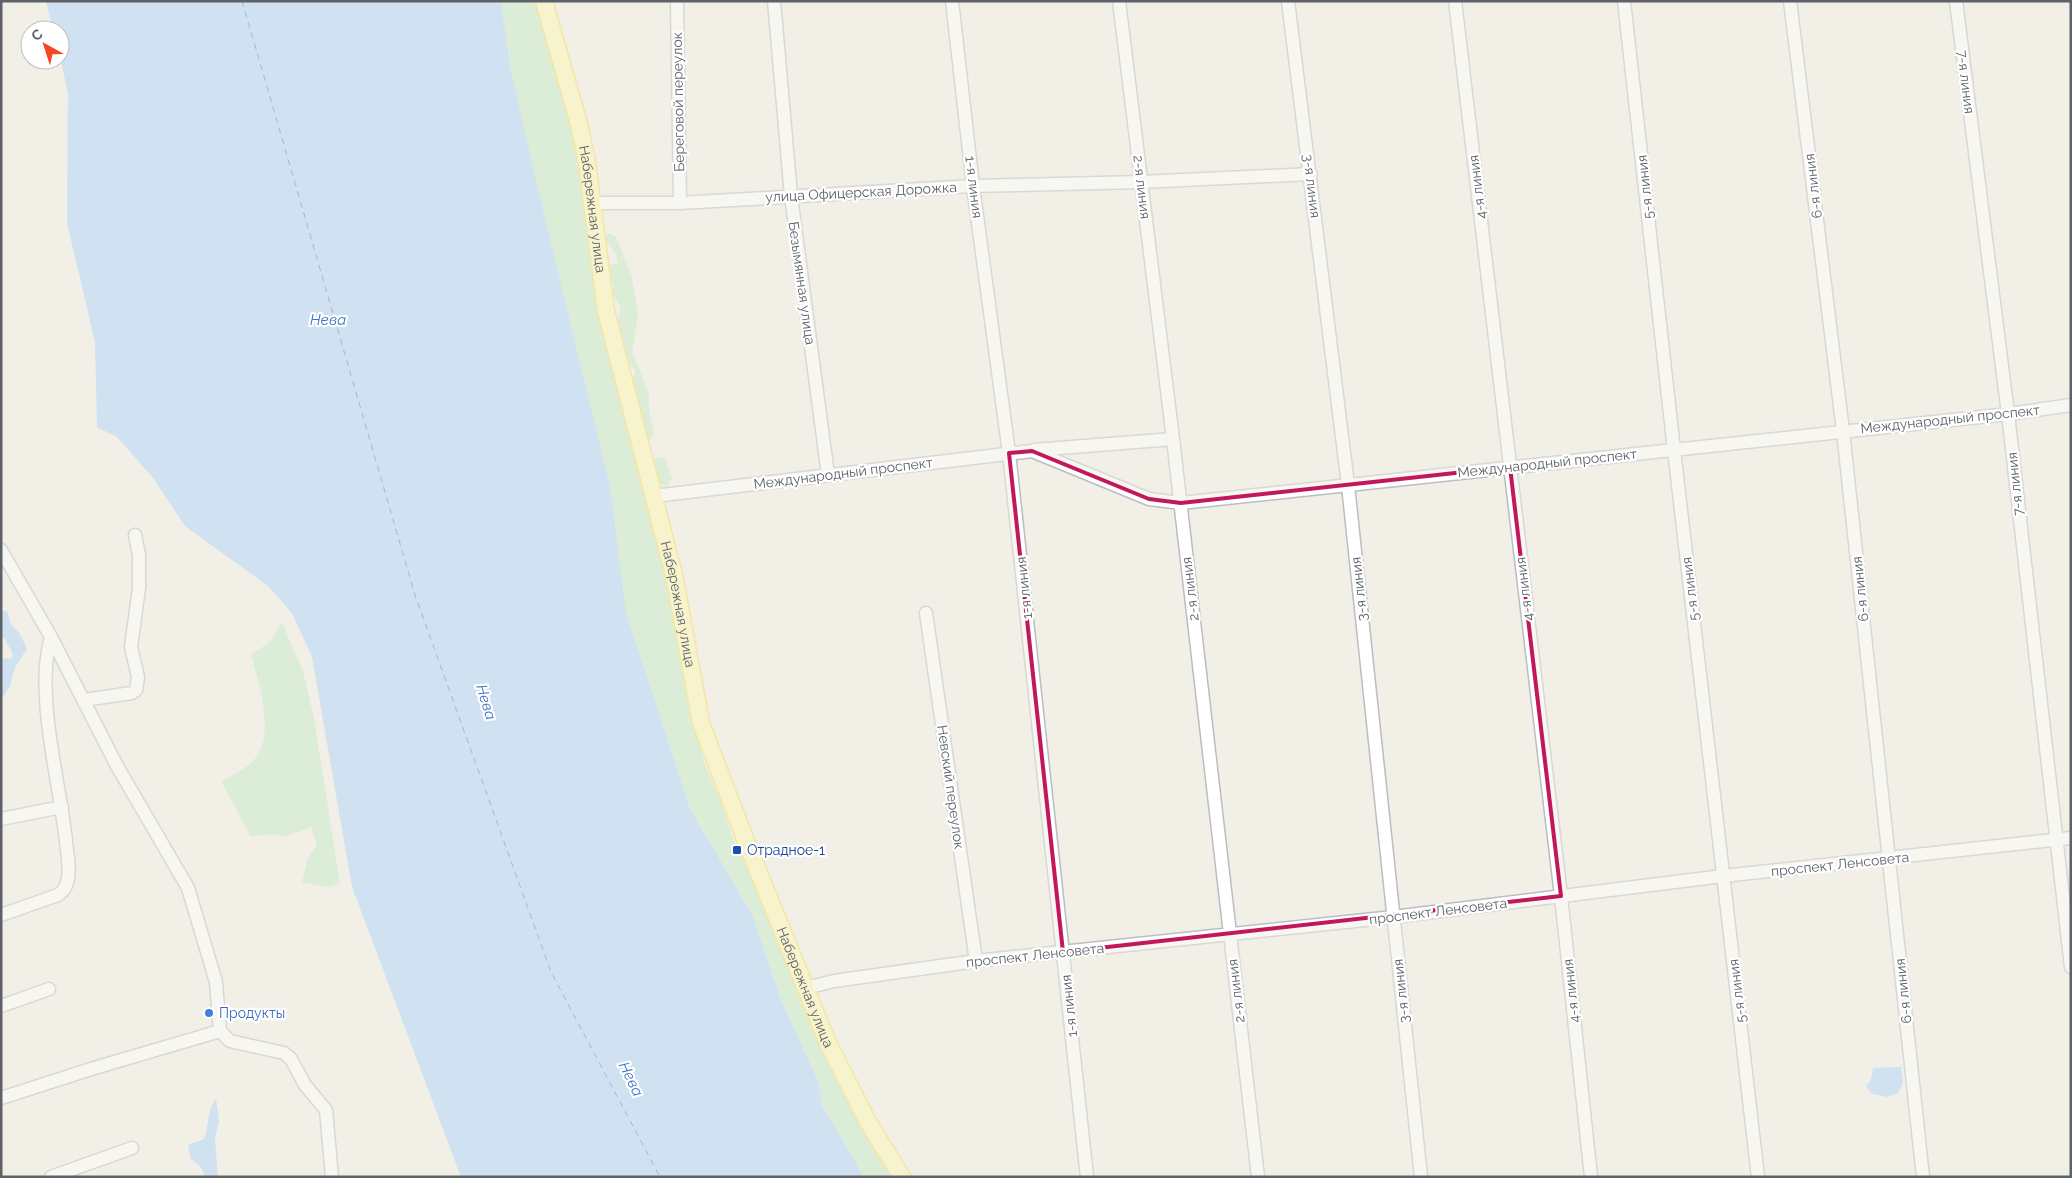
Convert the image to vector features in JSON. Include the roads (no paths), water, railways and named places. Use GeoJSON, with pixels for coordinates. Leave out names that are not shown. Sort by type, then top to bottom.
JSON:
{"type":"FeatureCollection","features":[{"type":"Feature","properties":{"kind":"main road","name":"Набережная улица"},"geometry":{"type":"LineString","coordinates":[[544,1],[579,124],[587,162],[606,311],[684,621],[701,723],[744,836],[827,1040],[849,1086],[902,1177]]}},
{"type":"Feature","properties":{"kind":"street","name":"Береговой переулок"},"geometry":{"type":"LineString","coordinates":[[677,1],[680,203]]}},
{"type":"Feature","properties":{"kind":"street","name":"Безымянная улица"},"geometry":{"type":"LineString","coordinates":[[774,1],[790,196],[828,475]]}},
{"type":"Feature","properties":{"kind":"street","name":"1-я линия"},"geometry":{"type":"LineString","coordinates":[[952,1],[973,186],[1010,453],[1087,1177]]}},
{"type":"Feature","properties":{"kind":"street","name":"2-я линия"},"geometry":{"type":"LineString","coordinates":[[1119,1],[1181,503],[1258,1177]]}},
{"type":"Feature","properties":{"kind":"street","name":"3-я линия"},"geometry":{"type":"LineString","coordinates":[[1288,1],[1311,174],[1348,485],[1420,1177]]}},
{"type":"Feature","properties":{"kind":"street","name":"4-я линия"},"geometry":{"type":"LineString","coordinates":[[1455,1],[1561,896],[1591,1177]]}},
{"type":"Feature","properties":{"kind":"street","name":"5-я линия"},"geometry":{"type":"LineString","coordinates":[[1624,1],[1758,1177]]}},
{"type":"Feature","properties":{"kind":"street","name":"6-я линия"},"geometry":{"type":"LineString","coordinates":[[1790,1],[1843,431],[1923,1177]]}},
{"type":"Feature","properties":{"kind":"street","name":"7-я линия"},"geometry":{"type":"LineString","coordinates":[[1956,1],[2008,414],[2055,840],[2071,967]]}},
{"type":"Feature","properties":{"kind":"street","name":"улица Офицерская Дорожка"},"geometry":{"type":"LineString","coordinates":[[592,203],[680,203],[973,186],[1141,182],[1311,174]]}},
{"type":"Feature","properties":{"kind":"street","name":"Международный проспект"},"geometry":{"type":"LineString","coordinates":[[1032,451],[1149,499],[1181,503],[2008,414],[2071,405]]}},
{"type":"Feature","properties":{"kind":"street","name":"Международный проспект"},"geometry":{"type":"LineString","coordinates":[[654,496],[1010,453],[1173,439]]}},
{"type":"Feature","properties":{"kind":"street"},"geometry":{"type":"LineString","coordinates":[[84,700],[132,693],[136,690],[138,677],[131,647],[139,588],[139,555],[135,535]]}},
{"type":"Feature","properties":{"kind":"street"},"geometry":{"type":"LineString","coordinates":[[2,552],[51,637],[118,766],[188,888],[216,982],[220,1031],[230,1041],[284,1052],[291,1059],[305,1085],[326,1110],[332,1177]]}},
{"type":"Feature","properties":{"kind":"street","name":"Невский переулок"},"geometry":{"type":"LineString","coordinates":[[926,613],[976,961]]}},
{"type":"Feature","properties":{"kind":"street"},"geometry":{"type":"LineString","coordinates":[[1,914],[58,894],[64,890],[68,881],[62,806],[47,713],[45,675],[51,637]]}},
{"type":"Feature","properties":{"kind":"street"},"geometry":{"type":"LineString","coordinates":[[1,819],[62,806]]}},
{"type":"Feature","properties":{"kind":"street","name":"проспект Ленсовета"},"geometry":{"type":"LineString","coordinates":[[806,988],[834,981],[976,961],[1393,917],[1723,876],[2071,838]]}},
{"type":"Feature","properties":{"kind":"street"},"geometry":{"type":"LineString","coordinates":[[1,1006],[49,988]]}},
{"type":"Feature","properties":{"kind":"street"},"geometry":{"type":"LineString","coordinates":[[1,1098],[220,1031]]}},
{"type":"Feature","properties":{"kind":"street"},"geometry":{"type":"LineString","coordinates":[[51,1177],[132,1148]]}},
{"type":"Feature","properties":{"kind":"water","name":"Нева"},"geometry":{"type":"Polygon","coordinates":[[[46,1],[501,1],[510,66],[610,486],[626,612],[690,809],[752,914],[781,1000],[818,1081],[822,1105],[864,1177],[461,1177],[352,887],[312,657],[292,613],[268,586],[185,526],[153,478],[117,437],[97,427],[95,342],[67,223],[68,93],[63,70],[70,70],[70,20],[51,20],[46,1]]]}},
{"type":"Feature","properties":{"kind":"water"},"geometry":{"type":"Polygon","coordinates":[[[1,610],[8,612],[10,623],[20,634],[27,649],[15,667],[10,686],[1,700],[1,659],[11,659],[13,654],[1,636],[1,610]]]}},
{"type":"Feature","properties":{"kind":"water"},"geometry":{"type":"Polygon","coordinates":[[[1901,1067],[1903,1082],[1898,1093],[1888,1097],[1872,1094],[1866,1086],[1871,1080],[1873,1068],[1901,1067]]]}},
{"type":"Feature","properties":{"kind":"water"},"geometry":{"type":"Polygon","coordinates":[[[216,1099],[219,1121],[215,1139],[218,1177],[202,1177],[204,1174],[200,1166],[191,1159],[188,1145],[204,1139],[211,1108],[216,1099]]]}},
{"type":"Feature","properties":{"kind":"place","name":"Отрадное-1"},"geometry":{"type":"Point","coordinates":[737,850]}},
{"type":"Feature","properties":{"kind":"place","name":"Продукты"},"geometry":{"type":"Point","coordinates":[209,1013]}}]}
